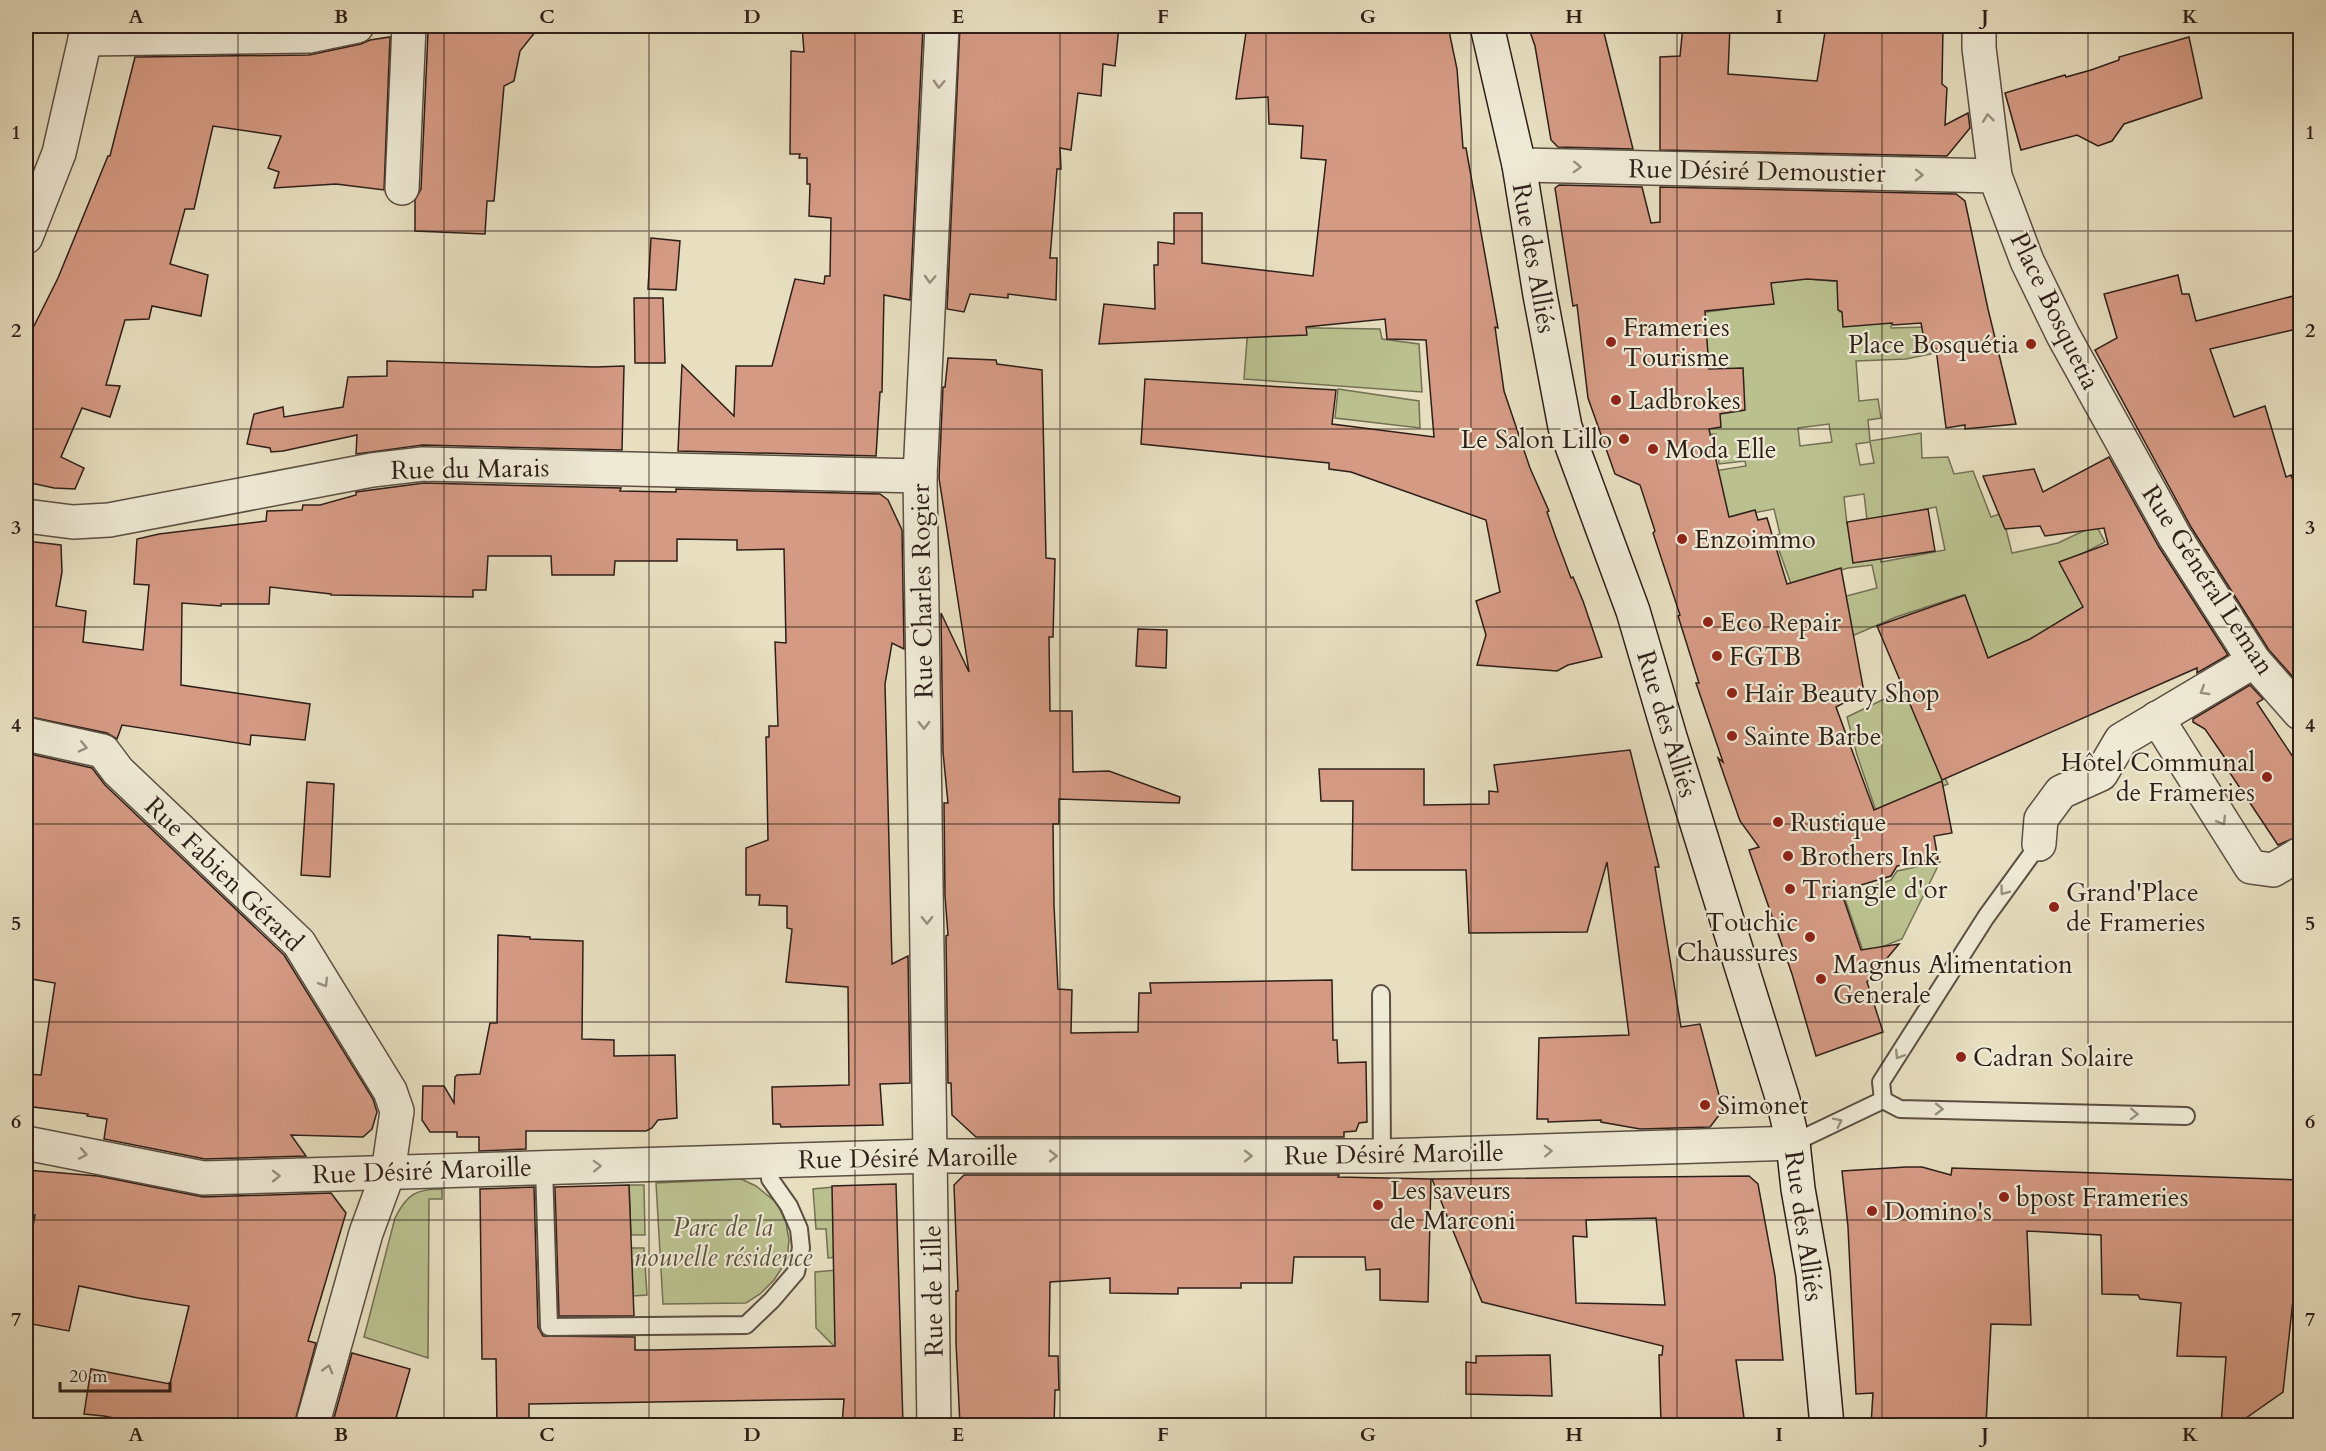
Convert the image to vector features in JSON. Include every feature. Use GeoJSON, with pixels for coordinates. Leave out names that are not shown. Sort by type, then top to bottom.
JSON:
{"type":"FeatureCollection","features":[{"type":"Feature","properties":{"kind":"street"},"geometry":{"type":"LineString","coordinates":[[26,237],[59,153],[86,32],[309,36],[357,26]]}},
{"type":"Feature","properties":{"kind":"street"},"geometry":{"type":"LineString","coordinates":[[402,188],[409,26]]}},
{"type":"Feature","properties":{"kind":"street","name":"Rue Charles Rogier"},"geometry":{"type":"LineString","coordinates":[[931,1156],[920,476],[942,26]]}},
{"type":"Feature","properties":{"kind":"street","name":"Rue des Alliés"},"geometry":{"type":"LineString","coordinates":[[1487,26],[1518,165],[1565,427],[1633,610],[1783,1100],[1793,1143],[1798,1189],[1813,1274],[1827,1425]]}},
{"type":"Feature","properties":{"kind":"street","name":"Place Bosquetia"},"geometry":{"type":"LineString","coordinates":[[1979,26],[1979,48],[1995,176],[2034,276],[2063,335],[2122,442]]}},
{"type":"Feature","properties":{"kind":"street","name":"Rue Désiré Demoustier"},"geometry":{"type":"LineString","coordinates":[[1518,165],[1995,176]]}},
{"type":"Feature","properties":{"kind":"street","name":"Rue Général Leman"},"geometry":{"type":"LineString","coordinates":[[2122,442],[2175,537],[2254,661],[2301,713]]}},
{"type":"Feature","properties":{"kind":"street","name":"Rue du Marais"},"geometry":{"type":"LineString","coordinates":[[26,516],[73,522],[109,520],[372,470],[423,464],[920,476]]}},
{"type":"Feature","properties":{"kind":"street"},"geometry":{"type":"LineString","coordinates":[[2039,844],[2041,819],[2061,792],[2101,774],[2121,740],[2254,661]]}},
{"type":"Feature","properties":{"kind":"street"},"geometry":{"type":"LineString","coordinates":[[2157,718],[2251,867],[2273,870],[2301,854]]}},
{"type":"Feature","properties":{"kind":"street","name":"Rue Fabien Gérard"},"geometry":{"type":"LineString","coordinates":[[26,734],[103,751],[118,771],[299,943],[390,1091],[397,1111],[388,1173],[366,1233],[312,1425]]}},
{"type":"Feature","properties":{"kind":"street","name":"Rue Désiré Maroille"},"geometry":{"type":"LineString","coordinates":[[26,1143],[203,1178],[931,1156],[1382,1156],[1793,1143]]}},
{"type":"Feature","properties":{"kind":"street","name":"Rue de Lille"},"geometry":{"type":"LineString","coordinates":[[931,1156],[934,1425]]}},
{"type":"Feature","properties":{"kind":"lane"},"geometry":{"type":"LineString","coordinates":[[1883,1100],[1881,1082],[1986,917],[2039,844]]}},
{"type":"Feature","properties":{"kind":"lane"},"geometry":{"type":"LineString","coordinates":[[1381,994],[1382,1156]]}},
{"type":"Feature","properties":{"kind":"lane"},"geometry":{"type":"LineString","coordinates":[[1793,1143],[1883,1100]]}},
{"type":"Feature","properties":{"kind":"lane"},"geometry":{"type":"LineString","coordinates":[[1883,1100],[1900,1108],[2186,1116]]}},
{"type":"Feature","properties":{"kind":"lane"},"geometry":{"type":"LineString","coordinates":[[544,1167],[549,1327],[746,1325],[796,1272],[801,1248],[799,1229],[789,1206],[770,1179],[769,1161]]}},
{"type":"Feature","properties":{"kind":"green space"},"geometry":{"type":"Polygon","coordinates":[[[1796,278],[1845,282],[1839,294],[1840,312],[1892,310],[1891,328],[1926,327],[1931,354],[1906,359],[1856,361],[1859,401],[1878,399],[1881,418],[1868,420],[1870,441],[1921,433],[1922,458],[1948,457],[1954,474],[1973,471],[1991,517],[2002,513],[2012,553],[2058,543],[2096,525],[2105,542],[2064,563],[2088,609],[1989,664],[1963,595],[1896,617],[1852,636],[1839,598],[1877,588],[1872,565],[1848,568],[1791,584],[1774,536],[1780,534],[1774,509],[1709,521],[1701,473],[1746,466],[1745,461],[1719,464],[1716,434],[1680,437],[1721,389],[1717,363],[1703,366],[1684,315],[1728,309],[1724,283],[1796,278]],[[1829,424],[1798,428],[1800,446],[1832,442],[1829,424]],[[1870,442],[1856,444],[1860,465],[1874,463],[1870,442]],[[1864,494],[1844,497],[1847,524],[1867,520],[1864,494]],[[1936,507],[1873,520],[1881,562],[1945,550],[1936,507]]]}},
{"type":"Feature","properties":{"kind":"green space"},"geometry":{"type":"Polygon","coordinates":[[[1248,327],[1380,329],[1382,339],[1419,344],[1422,392],[1244,379],[1248,327]]]}},
{"type":"Feature","properties":{"kind":"green space"},"geometry":{"type":"Polygon","coordinates":[[[1338,389],[1419,401],[1420,428],[1335,418],[1338,389]]]}},
{"type":"Feature","properties":{"kind":"green space"},"geometry":{"type":"Polygon","coordinates":[[[1965,660],[1933,754],[1948,784],[1876,811],[1847,717],[1965,660]]]}},
{"type":"Feature","properties":{"kind":"green space"},"geometry":{"type":"Polygon","coordinates":[[[1940,862],[1902,939],[1864,954],[1844,896],[1891,880],[1897,871],[1940,862]]]}},
{"type":"Feature","properties":{"kind":"green space","name":"Parc de la nouvelle résidence"},"geometry":{"type":"Polygon","coordinates":[[[741,1179],[756,1186],[777,1203],[786,1223],[789,1240],[787,1260],[774,1280],[760,1294],[746,1303],[663,1304],[656,1183],[741,1179]]]}},
{"type":"Feature","properties":{"kind":"green space"},"geometry":{"type":"Polygon","coordinates":[[[629,1185],[644,1185],[645,1235],[631,1235],[629,1185]]]}},
{"type":"Feature","properties":{"kind":"green space"},"geometry":{"type":"Polygon","coordinates":[[[833,1187],[836,1257],[828,1258],[826,1229],[816,1229],[813,1189],[833,1187]]]}},
{"type":"Feature","properties":{"kind":"green space"},"geometry":{"type":"Polygon","coordinates":[[[442,1189],[442,1199],[429,1199],[428,1358],[364,1337],[395,1218],[413,1194],[425,1190],[442,1189]]]}},
{"type":"Feature","properties":{"kind":"green space"},"geometry":{"type":"Polygon","coordinates":[[[631,1248],[644,1248],[647,1295],[633,1296],[631,1248]]]}},
{"type":"Feature","properties":{"kind":"green space"},"geometry":{"type":"Polygon","coordinates":[[[837,1270],[839,1345],[834,1346],[816,1328],[815,1272],[837,1270]]]}},
{"type":"Feature","properties":{"kind":"building"},"geometry":{"type":"Polygon","coordinates":[[[475,26],[540,26],[520,51],[514,81],[504,86],[494,201],[487,201],[485,234],[415,231],[415,200],[421,189],[428,32],[475,26]]]}},
{"type":"Feature","properties":{"kind":"building"},"geometry":{"type":"Polygon","coordinates":[[[802,26],[923,26],[910,300],[884,295],[882,392],[880,392],[876,456],[678,451],[682,365],[734,416],[736,366],[772,366],[795,279],[824,284],[825,276],[830,276],[831,218],[809,216],[810,184],[807,184],[807,158],[799,158],[800,154],[790,154],[791,51],[804,52],[802,26]]]}},
{"type":"Feature","properties":{"kind":"building"},"geometry":{"type":"Polygon","coordinates":[[[960,26],[1119,26],[1115,66],[1103,64],[1101,96],[1078,93],[1071,150],[1060,148],[1061,169],[1057,169],[1050,258],[1057,258],[1056,300],[1008,294],[1008,298],[970,294],[964,312],[947,309],[960,26]]]}},
{"type":"Feature","properties":{"kind":"building"},"geometry":{"type":"Polygon","coordinates":[[[1247,26],[1448,26],[1457,69],[1463,148],[1466,148],[1498,328],[1495,327],[1504,391],[1530,468],[1549,511],[1547,512],[1555,535],[1571,578],[1573,577],[1583,601],[1602,657],[1568,665],[1557,671],[1477,665],[1486,635],[1476,601],[1500,592],[1486,520],[1351,472],[1329,469],[1329,463],[1141,444],[1145,379],[1336,390],[1332,424],[1434,437],[1426,340],[1387,339],[1385,319],[1306,327],[1307,335],[1099,344],[1104,304],[1155,309],[1154,265],[1158,265],[1158,242],[1174,244],[1174,213],[1202,213],[1202,263],[1313,276],[1326,160],[1301,158],[1303,126],[1269,124],[1268,97],[1236,99],[1247,26]]]}},
{"type":"Feature","properties":{"kind":"building"},"geometry":{"type":"Polygon","coordinates":[[[1528,26],[1588,26],[1590,32],[1603,29],[1633,149],[1558,147],[1551,140],[1535,46],[1528,26]]]}},
{"type":"Feature","properties":{"kind":"building"},"geometry":{"type":"Polygon","coordinates":[[[1683,26],[1730,26],[1728,74],[1817,81],[1826,26],[1943,26],[1942,84],[1947,88],[1945,125],[1968,113],[1970,128],[1947,156],[1660,150],[1660,57],[1680,56],[1683,26]]]}},
{"type":"Feature","properties":{"kind":"building"},"geometry":{"type":"Polygon","coordinates":[[[390,37],[384,190],[336,184],[274,188],[279,172],[268,168],[281,136],[213,126],[194,209],[185,209],[170,264],[208,275],[201,316],[152,306],[149,319],[125,320],[106,385],[120,386],[110,417],[82,408],[61,457],[84,468],[75,489],[54,488],[26,482],[26,342],[58,278],[108,156],[110,156],[135,57],[309,55],[390,37]]]}},
{"type":"Feature","properties":{"kind":"building"},"geometry":{"type":"Polygon","coordinates":[[[2189,37],[2202,98],[2124,124],[2112,141],[2098,146],[2077,135],[2021,150],[2005,93],[2065,75],[2066,77],[2091,70],[2119,60],[2119,57],[2189,37]]]}},
{"type":"Feature","properties":{"kind":"building"},"geometry":{"type":"Polygon","coordinates":[[[1559,185],[1642,187],[1651,223],[1660,222],[1660,187],[1956,194],[1965,201],[2016,424],[1965,429],[1965,425],[1946,428],[1936,349],[1926,350],[1921,323],[1843,327],[1842,312],[1838,310],[1837,281],[1807,279],[1771,283],[1774,304],[1705,311],[1709,369],[1743,368],[1745,410],[1720,414],[1721,427],[1709,429],[1729,517],[1755,510],[1758,520],[1767,518],[1787,584],[1841,568],[1864,692],[1836,707],[1874,810],[1942,781],[1952,833],[1934,836],[1938,859],[1897,866],[1891,876],[1841,891],[1861,950],[1899,944],[1867,982],[1883,1032],[1816,1056],[1792,974],[1749,850],[1759,847],[1740,821],[1718,758],[1723,762],[1696,683],[1699,683],[1678,616],[1680,615],[1640,485],[1615,474],[1588,398],[1577,305],[1573,306],[1555,188],[1559,185]]]}},
{"type":"Feature","properties":{"kind":"building"},"geometry":{"type":"Polygon","coordinates":[[[651,238],[680,241],[676,290],[648,289],[651,238]]]}},
{"type":"Feature","properties":{"kind":"building"},"geometry":{"type":"Polygon","coordinates":[[[2178,275],[2182,294],[2189,294],[2196,321],[2301,294],[2301,328],[2210,349],[2234,417],[2265,406],[2286,477],[2291,475],[2301,501],[2301,672],[2293,677],[2269,650],[2191,527],[2095,350],[2117,338],[2104,294],[2178,275]]]}},
{"type":"Feature","properties":{"kind":"building"},"geometry":{"type":"Polygon","coordinates":[[[634,298],[663,298],[665,363],[635,363],[634,298]]]}},
{"type":"Feature","properties":{"kind":"building"},"geometry":{"type":"Polygon","coordinates":[[[948,358],[996,360],[997,364],[1042,370],[1046,558],[1055,559],[1053,637],[1049,637],[1050,711],[1072,711],[1073,772],[1109,771],[1180,797],[1179,803],[1059,799],[1059,824],[1053,824],[1058,989],[1072,990],[1071,1033],[1138,1032],[1139,993],[1151,993],[1150,983],[1332,980],[1333,1040],[1337,1040],[1338,1063],[1366,1062],[1367,1122],[1359,1123],[1356,1131],[1344,1132],[1344,1137],[976,1137],[952,1115],[951,1083],[948,1083],[946,936],[948,935],[945,896],[944,803],[948,803],[943,752],[941,613],[969,672],[939,478],[943,387],[945,387],[948,358]]]}},
{"type":"Feature","properties":{"kind":"building"},"geometry":{"type":"Polygon","coordinates":[[[387,361],[624,366],[622,450],[423,445],[356,454],[357,435],[271,452],[270,448],[247,444],[254,414],[283,407],[284,417],[343,407],[348,377],[387,376],[387,361]]]}},
{"type":"Feature","properties":{"kind":"building"},"geometry":{"type":"Polygon","coordinates":[[[2109,457],[2159,547],[2228,655],[2197,673],[2197,668],[1942,780],[1877,626],[1965,595],[1988,658],[2030,639],[2083,607],[2059,562],[2108,544],[2104,528],[2045,536],[2040,526],[2005,529],[1983,476],[2034,469],[2043,492],[2109,457]]]}},
{"type":"Feature","properties":{"kind":"building"},"geometry":{"type":"Polygon","coordinates":[[[424,483],[621,488],[620,491],[676,492],[676,489],[880,494],[888,500],[902,530],[904,649],[892,643],[885,684],[892,964],[908,956],[910,1083],[880,1084],[883,1125],[781,1127],[780,1124],[773,1124],[772,1087],[849,1085],[848,987],[786,982],[792,929],[787,928],[787,906],[759,905],[760,895],[746,895],[746,848],[768,840],[766,737],[769,737],[769,726],[778,726],[775,642],[786,643],[784,549],[737,550],[737,540],[677,539],[677,561],[615,561],[614,575],[552,575],[551,556],[488,556],[486,590],[473,590],[473,597],[331,595],[270,587],[269,604],[221,604],[221,606],[182,603],[181,685],[310,704],[305,740],[251,735],[250,745],[122,725],[117,739],[107,733],[26,716],[26,541],[61,545],[62,572],[56,606],[86,611],[83,642],[143,650],[149,585],[134,584],[137,539],[159,534],[266,521],[267,511],[302,510],[303,505],[320,505],[356,495],[356,492],[424,483]]]}},
{"type":"Feature","properties":{"kind":"building"},"geometry":{"type":"Polygon","coordinates":[[[1928,509],[1935,551],[1853,563],[1847,522],[1928,509]]]}},
{"type":"Feature","properties":{"kind":"building"},"geometry":{"type":"Polygon","coordinates":[[[1138,629],[1167,630],[1166,668],[1136,666],[1138,629]]]}},
{"type":"Feature","properties":{"kind":"building","name":"Hôtel Communal de Frameries"},"geometry":{"type":"Polygon","coordinates":[[[2250,685],[2263,699],[2257,703],[2301,769],[2301,835],[2278,845],[2222,761],[2225,758],[2205,729],[2193,722],[2193,719],[2250,685]]]}},
{"type":"Feature","properties":{"kind":"building"},"geometry":{"type":"Polygon","coordinates":[[[1630,750],[1659,867],[1655,867],[1681,1027],[1700,1024],[1723,1110],[1710,1127],[1640,1129],[1601,1122],[1601,1120],[1548,1122],[1548,1119],[1537,1119],[1539,1038],[1629,1035],[1607,862],[1587,932],[1469,933],[1466,870],[1352,870],[1353,801],[1321,801],[1319,769],[1424,769],[1424,805],[1489,804],[1489,791],[1498,792],[1494,765],[1630,750]]]}},
{"type":"Feature","properties":{"kind":"building"},"geometry":{"type":"Polygon","coordinates":[[[26,753],[92,768],[105,785],[284,955],[373,1099],[377,1112],[372,1129],[363,1137],[291,1135],[306,1156],[205,1159],[104,1139],[107,1119],[87,1116],[88,1114],[26,1106],[26,1074],[41,1075],[55,983],[26,978],[26,753]]]}},
{"type":"Feature","properties":{"kind":"building"},"geometry":{"type":"Polygon","coordinates":[[[307,782],[334,784],[330,877],[301,875],[307,782]]]}},
{"type":"Feature","properties":{"kind":"building"},"geometry":{"type":"Polygon","coordinates":[[[498,935],[583,941],[582,1039],[614,1040],[614,1056],[675,1055],[677,1118],[658,1120],[652,1128],[646,1131],[526,1131],[526,1149],[479,1151],[479,1137],[457,1137],[457,1132],[430,1132],[422,1120],[423,1086],[444,1086],[454,1103],[455,1077],[480,1074],[490,1023],[497,1023],[498,935]]]}},
{"type":"Feature","properties":{"kind":"building"},"geometry":{"type":"Polygon","coordinates":[[[1922,1167],[1951,1175],[1952,1168],[2301,1180],[2301,1226],[2283,1392],[2236,1425],[2221,1425],[2226,1357],[2177,1356],[2181,1303],[2140,1299],[2138,1295],[2102,1294],[2101,1235],[2027,1231],[2031,1325],[1991,1324],[1986,1425],[1871,1425],[1873,1393],[1856,1394],[1848,1227],[1842,1171],[1922,1167]]]}},
{"type":"Feature","properties":{"kind":"building"},"geometry":{"type":"Polygon","coordinates":[[[26,1170],[98,1176],[203,1197],[331,1193],[346,1213],[308,1341],[316,1343],[294,1425],[147,1425],[84,1414],[91,1369],[170,1384],[189,1306],[79,1286],[69,1331],[26,1323],[26,1266],[35,1215],[26,1214],[26,1170]]]}},
{"type":"Feature","properties":{"kind":"building"},"geometry":{"type":"Polygon","coordinates":[[[964,1175],[1339,1175],[1338,1177],[1431,1179],[1428,1302],[1380,1300],[1380,1269],[1366,1270],[1365,1257],[1294,1257],[1292,1283],[1241,1283],[1241,1288],[1178,1288],[1178,1294],[1110,1293],[1110,1278],[1050,1282],[1049,1356],[1058,1356],[1059,1390],[1055,1390],[1054,1425],[960,1425],[956,1343],[956,1291],[958,1291],[954,1185],[964,1175]]]}},
{"type":"Feature","properties":{"kind":"building"},"geometry":{"type":"Polygon","coordinates":[[[1749,1176],[1758,1184],[1775,1276],[1783,1360],[1736,1360],[1745,1425],[1661,1425],[1659,1355],[1662,1355],[1663,1346],[1482,1302],[1432,1179],[1749,1176]],[[1656,1218],[1586,1220],[1587,1237],[1573,1236],[1576,1303],[1665,1305],[1656,1218]]]}},
{"type":"Feature","properties":{"kind":"building"},"geometry":{"type":"Polygon","coordinates":[[[896,1184],[903,1425],[842,1425],[844,1399],[529,1404],[529,1425],[497,1425],[496,1359],[482,1359],[480,1189],[534,1187],[538,1327],[543,1336],[635,1337],[635,1350],[654,1350],[835,1346],[832,1186],[896,1184]]]}},
{"type":"Feature","properties":{"kind":"building"},"geometry":{"type":"Polygon","coordinates":[[[629,1185],[634,1316],[559,1316],[555,1187],[629,1185]]]}},
{"type":"Feature","properties":{"kind":"building"},"geometry":{"type":"Polygon","coordinates":[[[352,1353],[410,1369],[394,1425],[332,1425],[352,1353]]]}},
{"type":"Feature","properties":{"kind":"building"},"geometry":{"type":"Polygon","coordinates":[[[1550,1355],[1552,1396],[1466,1394],[1466,1362],[1476,1363],[1476,1356],[1550,1355]]]}},
{"type":"Feature","properties":{"kind":"place","name":"Frameries Tourisme"},"geometry":{"type":"Point","coordinates":[1611,342]}},
{"type":"Feature","properties":{"kind":"place","name":"Place Bosquétia"},"geometry":{"type":"Point","coordinates":[2031,344]}},
{"type":"Feature","properties":{"kind":"place","name":"Ladbrokes"},"geometry":{"type":"Point","coordinates":[1616,400]}},
{"type":"Feature","properties":{"kind":"place","name":"Le Salon Lillo"},"geometry":{"type":"Point","coordinates":[1624,439]}},
{"type":"Feature","properties":{"kind":"place","name":"Moda Elle"},"geometry":{"type":"Point","coordinates":[1653,449]}},
{"type":"Feature","properties":{"kind":"place","name":"Enzoimmo"},"geometry":{"type":"Point","coordinates":[1682,539]}},
{"type":"Feature","properties":{"kind":"place","name":"Eco Repair"},"geometry":{"type":"Point","coordinates":[1708,622]}},
{"type":"Feature","properties":{"kind":"place","name":"FGTB"},"geometry":{"type":"Point","coordinates":[1717,656]}},
{"type":"Feature","properties":{"kind":"place","name":"Hair Beauty Shop"},"geometry":{"type":"Point","coordinates":[1732,693]}},
{"type":"Feature","properties":{"kind":"place","name":"Sainte Barbe"},"geometry":{"type":"Point","coordinates":[1732,736]}},
{"type":"Feature","properties":{"kind":"place","name":"Hôtel Communal de Frameries"},"geometry":{"type":"Point","coordinates":[2267,777]}},
{"type":"Feature","properties":{"kind":"place","name":"Rustique"},"geometry":{"type":"Point","coordinates":[1778,822]}},
{"type":"Feature","properties":{"kind":"place","name":"Brothers Ink"},"geometry":{"type":"Point","coordinates":[1788,856]}},
{"type":"Feature","properties":{"kind":"place","name":"Triangle d'or"},"geometry":{"type":"Point","coordinates":[1790,889]}},
{"type":"Feature","properties":{"kind":"place","name":"Grand'Place de Frameries"},"geometry":{"type":"Point","coordinates":[2054,907]}},
{"type":"Feature","properties":{"kind":"place","name":"Touchic Chaussures"},"geometry":{"type":"Point","coordinates":[1810,937]}},
{"type":"Feature","properties":{"kind":"place","name":"Magnus Alimentation Generale"},"geometry":{"type":"Point","coordinates":[1821,979]}},
{"type":"Feature","properties":{"kind":"place","name":"Cadran Solaire"},"geometry":{"type":"Point","coordinates":[1961,1057]}},
{"type":"Feature","properties":{"kind":"place","name":"Simonet"},"geometry":{"type":"Point","coordinates":[1705,1105]}},
{"type":"Feature","properties":{"kind":"place","name":"bpost Frameries"},"geometry":{"type":"Point","coordinates":[2004,1197]}},
{"type":"Feature","properties":{"kind":"place","name":"Les saveurs de Marconi"},"geometry":{"type":"Point","coordinates":[1378,1205]}},
{"type":"Feature","properties":{"kind":"place","name":"Domino's"},"geometry":{"type":"Point","coordinates":[1872,1211]}}]}
